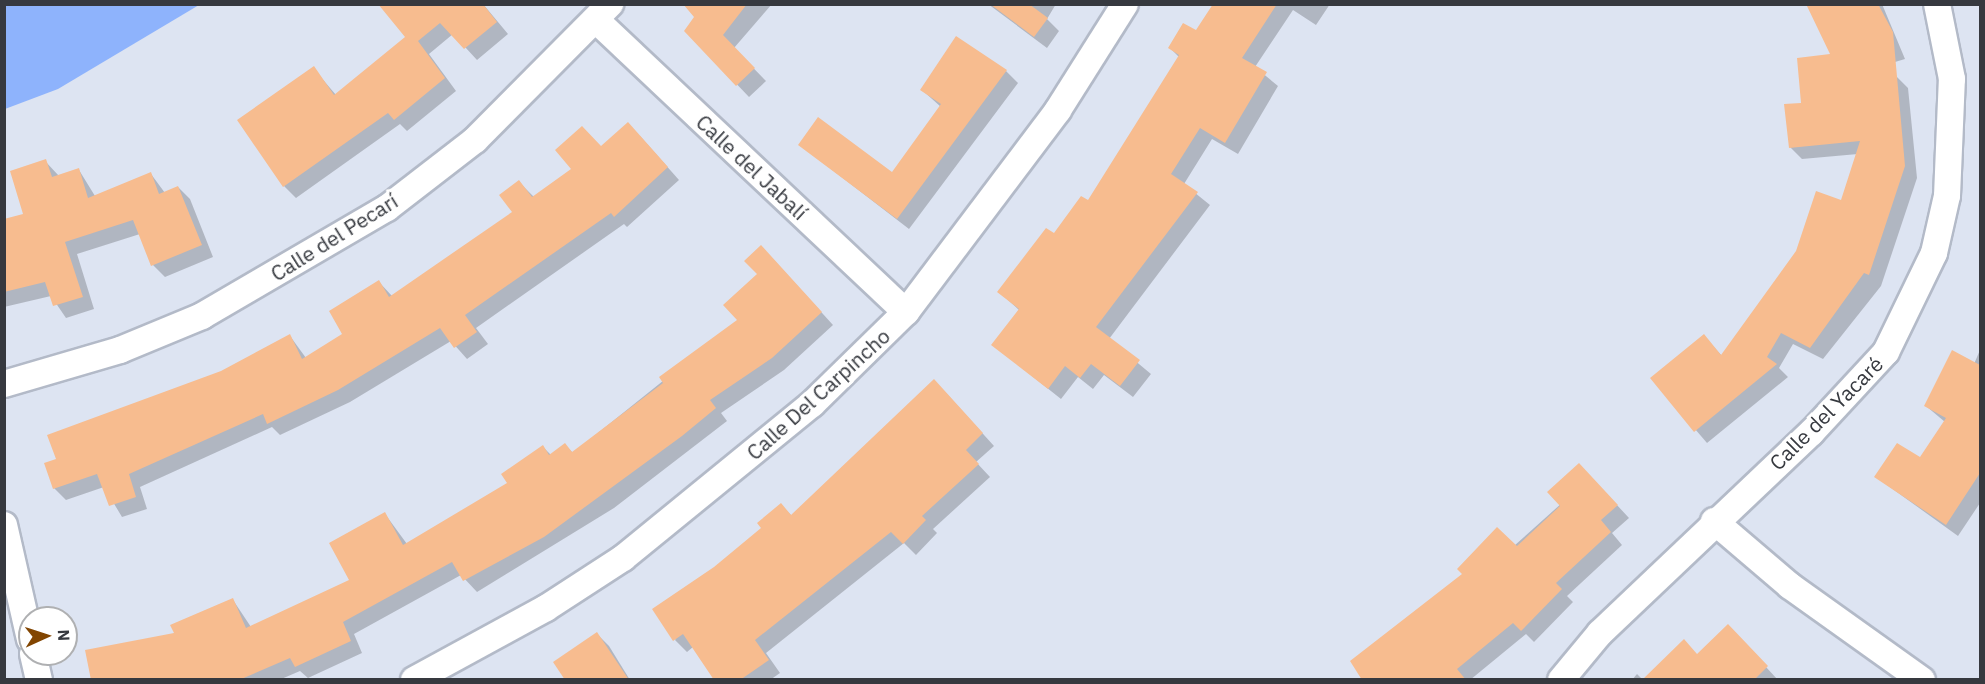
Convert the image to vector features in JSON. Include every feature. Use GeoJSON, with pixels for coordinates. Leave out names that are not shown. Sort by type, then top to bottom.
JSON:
{"type":"FeatureCollection","features":[{"type":"Feature","properties":{"kind":"street","name":"Calle Del Carpincho"},"geometry":{"type":"LineString","coordinates":[[414,680],[546,608],[623,558],[812,404],[906,312],[1051,120],[1125,4]]}},
{"type":"Feature","properties":{"kind":"street","name":"Calle del Yacaré"},"geometry":{"type":"LineString","coordinates":[[1561,680],[1714,521],[1857,388],[1886,352],[1912,306],[1934,253],[1953,142],[1952,79],[1937,4]]}},
{"type":"Feature","properties":{"kind":"street","name":"Calle del Jabalí"},"geometry":{"type":"LineString","coordinates":[[604,13],[906,312]]}},
{"type":"Feature","properties":{"kind":"street","name":"Calle del Pecarí"},"geometry":{"type":"LineString","coordinates":[[4,384],[120,350],[201,316],[387,208],[475,140],[604,13]]}},
{"type":"Feature","properties":{"kind":"street"},"geometry":{"type":"LineString","coordinates":[[1714,521],[1790,586],[1922,680]]}},
{"type":"Feature","properties":{"kind":"street"},"geometry":{"type":"LineString","coordinates":[[4,525],[22,606]]}},
{"type":"Feature","properties":{"kind":"water"},"geometry":{"type":"Polygon","coordinates":[[[5,4],[199,5],[58,89],[5,109],[5,4]]]}},
{"type":"Feature","properties":{"kind":"building"},"geometry":{"type":"Polygon","coordinates":[[[378,4],[483,4],[497,22],[464,49],[440,23],[418,41],[445,78],[394,120],[388,113],[283,187],[237,120],[314,66],[334,95],[405,37],[378,4]]]}},
{"type":"Feature","properties":{"kind":"building"},"geometry":{"type":"Polygon","coordinates":[[[683,4],[747,4],[723,35],[755,68],[736,86],[684,31],[694,17],[683,4]]]}},
{"type":"Feature","properties":{"kind":"building"},"geometry":{"type":"Polygon","coordinates":[[[990,4],[1029,4],[1048,18],[1034,37],[990,4]]]}},
{"type":"Feature","properties":{"kind":"building"},"geometry":{"type":"Polygon","coordinates":[[[1213,4],[1277,4],[1242,58],[1267,72],[1225,143],[1200,128],[1171,174],[1198,192],[1096,327],[1140,360],[1120,386],[1091,364],[1080,378],[1065,366],[1048,389],[991,345],[1019,309],[997,292],[1046,228],[1054,233],[1081,196],[1088,200],[1179,55],[1168,48],[1183,23],[1196,30],[1213,4]]]}},
{"type":"Feature","properties":{"kind":"building"},"geometry":{"type":"Polygon","coordinates":[[[1806,4],[1878,4],[1893,32],[1905,166],[1869,275],[1864,273],[1810,348],[1781,333],[1767,357],[1777,364],[1694,432],[1650,378],[1704,334],[1721,355],[1796,251],[1816,191],[1841,200],[1860,141],[1789,148],[1784,104],[1801,103],[1797,58],[1830,54],[1806,4]]]}},
{"type":"Feature","properties":{"kind":"building"},"geometry":{"type":"Polygon","coordinates":[[[956,36],[1007,70],[897,219],[798,145],[818,117],[892,172],[941,104],[920,90],[956,36]]]}},
{"type":"Feature","properties":{"kind":"building"},"geometry":{"type":"Polygon","coordinates":[[[628,122],[668,167],[614,217],[611,213],[465,315],[477,332],[454,348],[440,328],[338,390],[267,424],[263,414],[129,474],[136,497],[109,506],[97,474],[53,489],[44,463],[56,459],[47,435],[221,371],[290,334],[302,359],[342,334],[329,311],[379,280],[389,297],[512,212],[499,195],[519,180],[532,197],[571,169],[555,150],[582,126],[601,146],[628,122]]]}},
{"type":"Feature","properties":{"kind":"building"},"geometry":{"type":"Polygon","coordinates":[[[46,159],[52,177],[79,168],[88,198],[151,172],[159,194],[178,186],[202,245],[151,266],[133,220],[65,242],[83,297],[53,306],[45,282],[4,292],[4,219],[23,214],[10,171],[46,159]]]}},
{"type":"Feature","properties":{"kind":"building"},"geometry":{"type":"Polygon","coordinates":[[[761,245],[822,312],[772,358],[710,400],[716,408],[682,436],[544,537],[463,581],[452,562],[343,622],[351,641],[295,667],[290,658],[239,680],[91,680],[85,650],[174,633],[170,625],[233,598],[246,628],[349,580],[329,543],[385,512],[403,545],[507,483],[501,474],[543,445],[549,455],[565,443],[572,452],[663,383],[659,377],[737,320],[723,305],[757,274],[744,261],[761,245]]]}},
{"type":"Feature","properties":{"kind":"building"},"geometry":{"type":"Polygon","coordinates":[[[1952,350],[1980,365],[1980,473],[1946,525],[1874,477],[1897,443],[1920,457],[1946,418],[1924,406],[1952,350]]]}},
{"type":"Feature","properties":{"kind":"building"},"geometry":{"type":"Polygon","coordinates":[[[934,379],[983,433],[966,450],[979,464],[922,516],[926,520],[903,544],[891,532],[755,640],[769,660],[740,680],[714,680],[683,634],[673,641],[652,609],[714,567],[761,528],[757,523],[781,503],[791,515],[934,379]]]}},
{"type":"Feature","properties":{"kind":"building"},"geometry":{"type":"Polygon","coordinates":[[[1579,463],[1618,505],[1601,520],[1611,532],[1556,583],[1562,589],[1521,631],[1513,623],[1457,669],[1466,680],[1362,680],[1350,661],[1462,574],[1457,569],[1497,527],[1517,546],[1560,506],[1547,492],[1579,463]]]}},
{"type":"Feature","properties":{"kind":"building"},"geometry":{"type":"Polygon","coordinates":[[[1728,624],[1768,666],[1754,680],[1642,680],[1684,639],[1697,654],[1728,624]]]}},
{"type":"Feature","properties":{"kind":"building"},"geometry":{"type":"Polygon","coordinates":[[[597,632],[629,680],[565,680],[553,662],[597,632]]]}}]}
